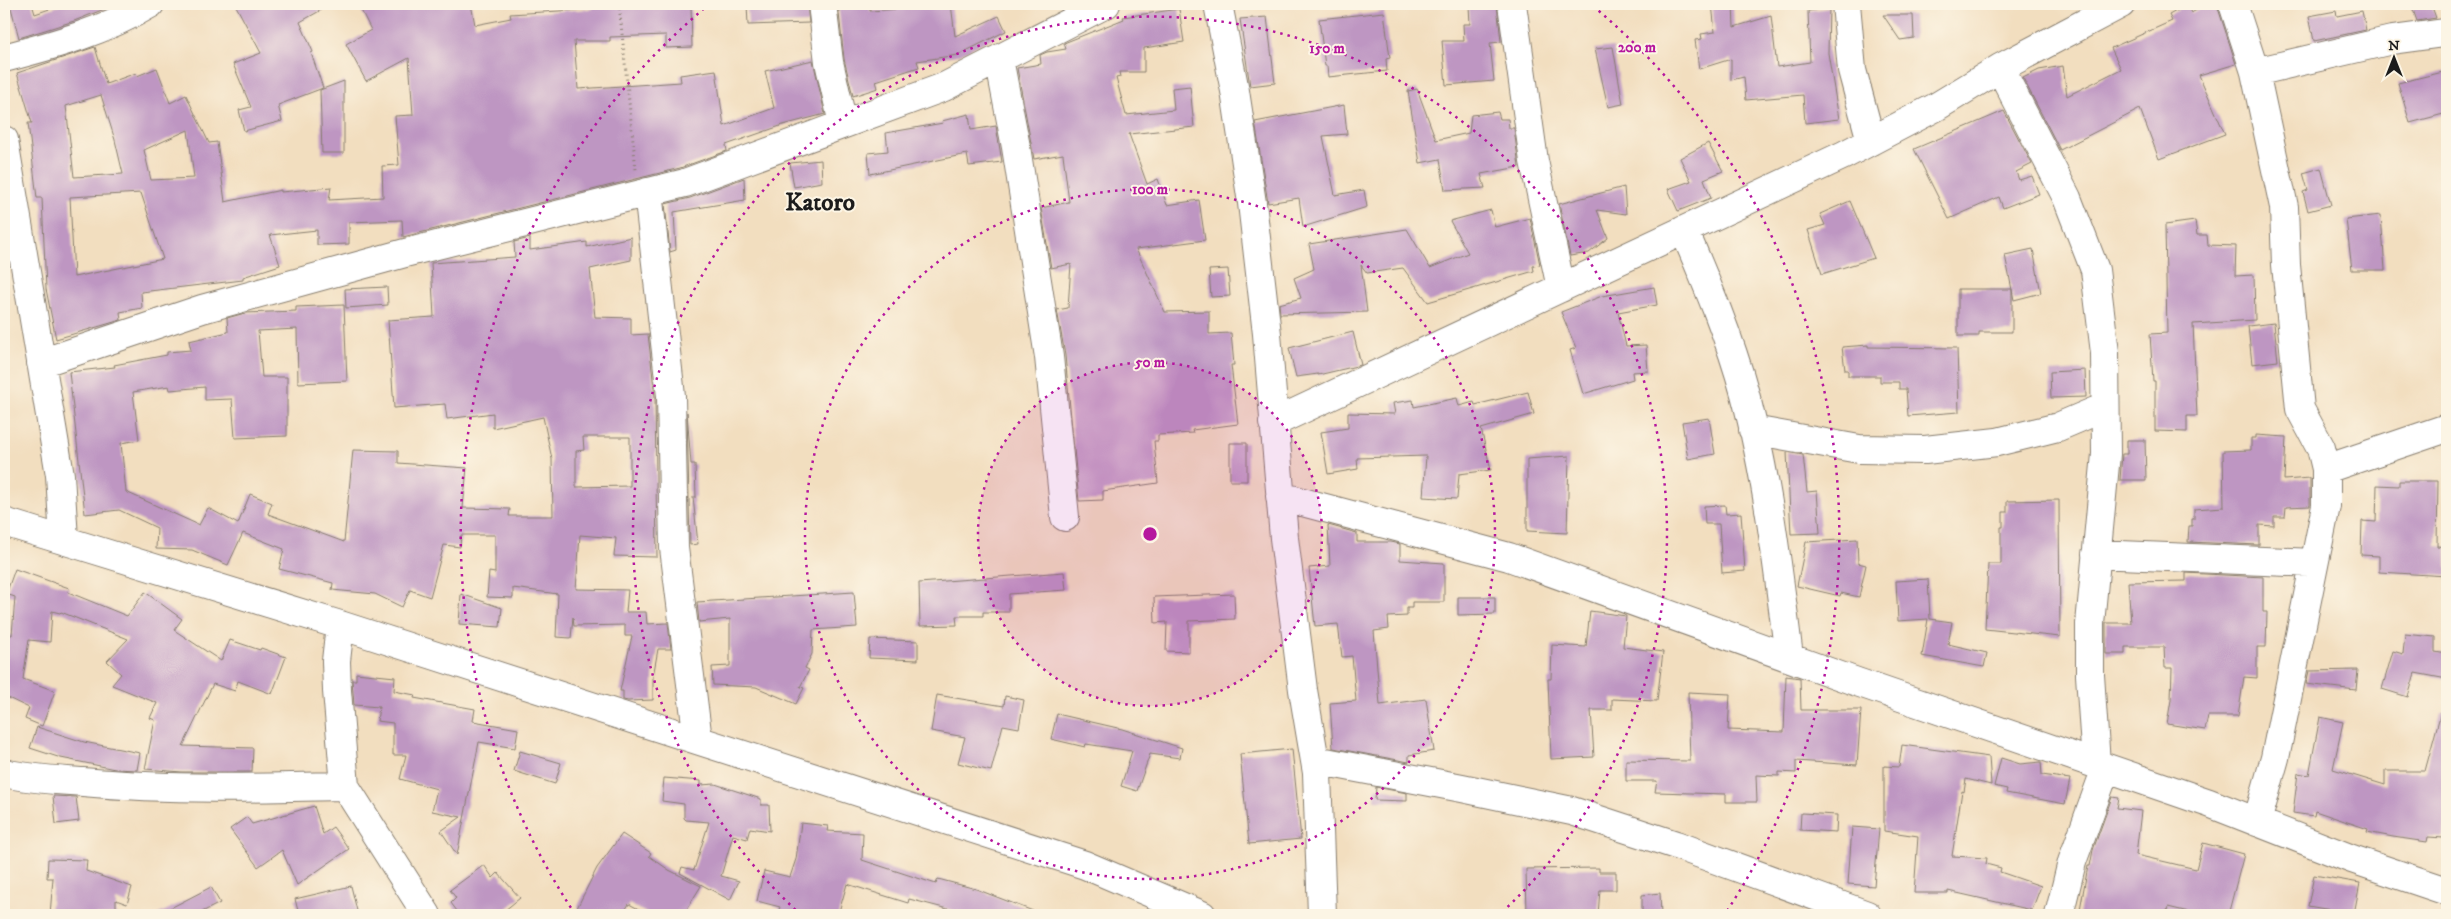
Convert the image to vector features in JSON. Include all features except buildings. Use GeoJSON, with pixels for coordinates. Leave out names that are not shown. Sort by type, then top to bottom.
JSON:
{"type":"FeatureCollection","features":[{"type":"Feature","properties":{"kind":"street"},"geometry":{"type":"LineString","coordinates":[[4,58],[67,41],[134,13],[150,4]]}},
{"type":"Feature","properties":{"kind":"street"},"geometry":{"type":"LineString","coordinates":[[822,4],[829,62],[843,124]]}},
{"type":"Feature","properties":{"kind":"street"},"geometry":{"type":"LineString","coordinates":[[41,363],[202,309],[405,253],[685,183],[944,87],[1106,4]]}},
{"type":"Feature","properties":{"kind":"street"},"geometry":{"type":"LineString","coordinates":[[1218,4],[1235,91],[1252,203],[1280,496],[1302,690],[1315,760],[1322,866],[1322,915]]}},
{"type":"Feature","properties":{"kind":"street"},"geometry":{"type":"LineString","coordinates":[[1512,4],[1534,161],[1561,288]]}},
{"type":"Feature","properties":{"kind":"street"},"geometry":{"type":"LineString","coordinates":[[1846,4],[1852,70],[1871,141]]}},
{"type":"Feature","properties":{"kind":"street"},"geometry":{"type":"LineString","coordinates":[[1273,423],[1871,141],[1936,107],[2000,68],[2121,4]]}},
{"type":"Feature","properties":{"kind":"street"},"geometry":{"type":"LineString","coordinates":[[2233,4],[2255,72],[2284,207],[2286,265],[2300,409],[2321,448],[2326,469],[2326,506],[2276,758],[2258,822]]}},
{"type":"Feature","properties":{"kind":"street"},"geometry":{"type":"LineString","coordinates":[[2255,72],[2392,40],[2444,33]]}},
{"type":"Feature","properties":{"kind":"street"},"geometry":{"type":"LineString","coordinates":[[999,59],[1016,147],[1048,356],[1065,517]]}},
{"type":"Feature","properties":{"kind":"street"},"geometry":{"type":"LineString","coordinates":[[2000,68],[2067,198],[2095,270],[2105,353],[2106,454],[2090,624],[2090,675],[2101,766],[2072,862],[2060,915]]}},
{"type":"Feature","properties":{"kind":"street"},"geometry":{"type":"LineString","coordinates":[[4,140],[60,475],[64,539]]}},
{"type":"Feature","properties":{"kind":"street"},"geometry":{"type":"LineString","coordinates":[[648,192],[671,396],[674,548],[698,740]]}},
{"type":"Feature","properties":{"kind":"street"},"geometry":{"type":"LineString","coordinates":[[1684,230],[1715,303],[1745,394],[1770,510],[1789,657]]}},
{"type":"Feature","properties":{"kind":"street"},"geometry":{"type":"LineString","coordinates":[[1753,430],[1860,449],[1925,450],[1997,442],[2058,427],[2105,407]]}},
{"type":"Feature","properties":{"kind":"street"},"geometry":{"type":"LineString","coordinates":[[2326,469],[2447,428]]}},
{"type":"Feature","properties":{"kind":"street"},"geometry":{"type":"LineString","coordinates":[[1280,496],[1509,557],[2258,822],[2352,859],[2447,891]]}},
{"type":"Feature","properties":{"kind":"street"},"geometry":{"type":"LineString","coordinates":[[4,522],[340,625],[1085,865],[1202,915]]}},
{"type":"Feature","properties":{"kind":"street"},"geometry":{"type":"LineString","coordinates":[[2096,554],[2314,563]]}},
{"type":"Feature","properties":{"kind":"street"},"geometry":{"type":"LineString","coordinates":[[340,625],[336,661],[345,786],[426,915]]}},
{"type":"Feature","properties":{"kind":"street"},"geometry":{"type":"LineString","coordinates":[[1315,760],[1462,788],[1572,812],[1676,845],[1867,915]]}},
{"type":"Feature","properties":{"kind":"street"},"geometry":{"type":"LineString","coordinates":[[4,773],[20,777],[108,785],[214,789],[345,786]]}},
{"type":"Feature","properties":{"kind":"path"},"geometry":{"type":"LineString","coordinates":[[619,4],[636,175],[648,192]]}},
{"type":"Feature","properties":{"kind":"district","name":"Katoro"},"geometry":{"type":"Point","coordinates":[820,202]}}]}
